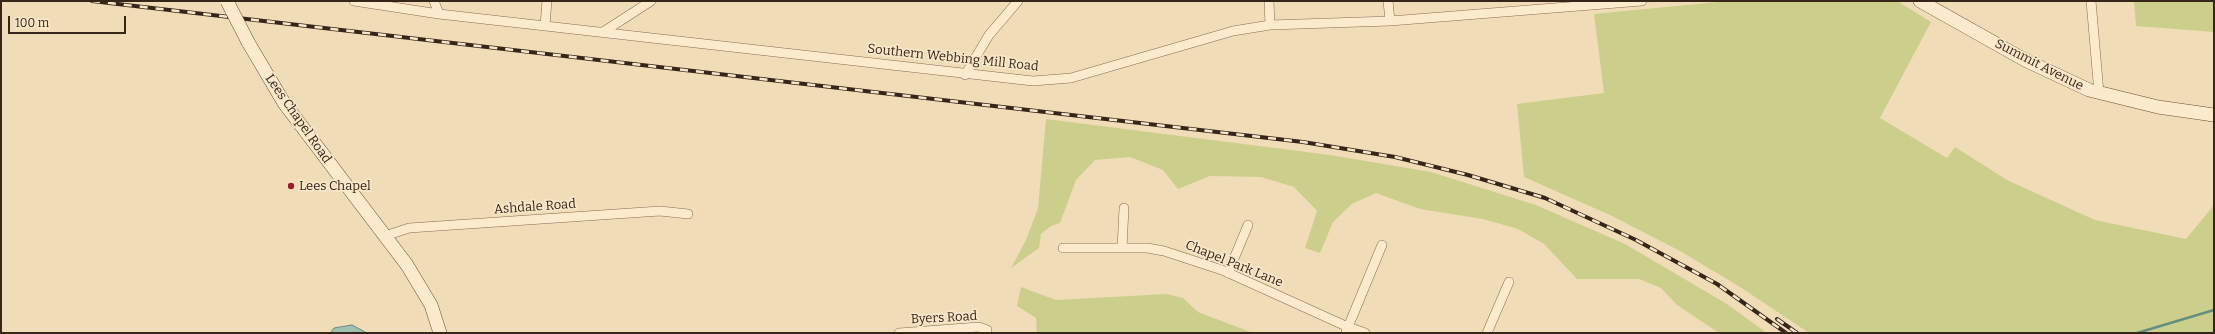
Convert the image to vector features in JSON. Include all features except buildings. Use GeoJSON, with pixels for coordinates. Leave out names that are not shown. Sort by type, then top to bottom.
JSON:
{"type":"FeatureCollection","features":[{"type":"Feature","properties":{"kind":"main road","name":"Lees Chapel Road"},"geometry":{"type":"LineString","coordinates":[[227,1],[248,42],[284,103],[407,265],[431,305],[440,333]]}},
{"type":"Feature","properties":{"kind":"main road","name":"Summit Avenue"},"geometry":{"type":"LineString","coordinates":[[1920,1],[2060,78],[2099,92],[2158,107],[2214,115]]}},
{"type":"Feature","properties":{"kind":"street","name":"Southern Webbing Mill Road"},"geometry":{"type":"LineString","coordinates":[[354,1],[439,14],[1033,82],[1071,78],[1233,32],[1270,25],[1390,21],[1573,4],[1642,1]]}},
{"type":"Feature","properties":{"kind":"street"},"geometry":{"type":"LineString","coordinates":[[434,1],[439,14]]}},
{"type":"Feature","properties":{"kind":"street"},"geometry":{"type":"LineString","coordinates":[[545,25],[547,1]]}},
{"type":"Feature","properties":{"kind":"street"},"geometry":{"type":"LineString","coordinates":[[603,32],[651,1]]}},
{"type":"Feature","properties":{"kind":"street"},"geometry":{"type":"LineString","coordinates":[[965,75],[989,35],[1018,1]]}},
{"type":"Feature","properties":{"kind":"street"},"geometry":{"type":"LineString","coordinates":[[1268,1],[1270,25]]}},
{"type":"Feature","properties":{"kind":"street"},"geometry":{"type":"LineString","coordinates":[[1388,1],[1390,21]]}},
{"type":"Feature","properties":{"kind":"street"},"geometry":{"type":"LineString","coordinates":[[2091,1],[2099,92]]}},
{"type":"Feature","properties":{"kind":"street"},"geometry":{"type":"LineString","coordinates":[[1122,248],[1124,208]]}},
{"type":"Feature","properties":{"kind":"street","name":"Ashdale Road"},"geometry":{"type":"LineString","coordinates":[[385,236],[409,228],[660,211],[688,214]]}},
{"type":"Feature","properties":{"kind":"street"},"geometry":{"type":"LineString","coordinates":[[1228,273],[1248,225]]}},
{"type":"Feature","properties":{"kind":"street"},"geometry":{"type":"LineString","coordinates":[[1346,330],[1382,245]]}},
{"type":"Feature","properties":{"kind":"street","name":"Chapel Park Lane"},"geometry":{"type":"LineString","coordinates":[[1063,248],[1122,248],[1164,251],[1228,273],[1346,330],[1364,333]]}},
{"type":"Feature","properties":{"kind":"street"},"geometry":{"type":"LineString","coordinates":[[1487,333],[1509,282]]}},
{"type":"Feature","properties":{"kind":"street","name":"Byers Road"},"geometry":{"type":"LineString","coordinates":[[899,333],[979,327],[987,330],[987,333]]}},
{"type":"Feature","properties":{"kind":"green space"},"geometry":{"type":"Polygon","coordinates":[[[1728,1],[1897,1],[1931,22],[1880,118],[1947,158],[1955,147],[2007,180],[2095,220],[2186,239],[2214,205],[2214,333],[1809,333],[1740,287],[1680,251],[1612,216],[1524,177],[1517,104],[1604,93],[1594,14],[1728,1]]]}},
{"type":"Feature","properties":{"kind":"green space"},"geometry":{"type":"Polygon","coordinates":[[[2134,1],[2214,1],[2214,32],[2136,26],[2134,1]]]}},
{"type":"Feature","properties":{"kind":"green space"},"geometry":{"type":"Polygon","coordinates":[[[1046,119],[1330,155],[1431,172],[1536,205],[1625,244],[1727,304],[1767,333],[1719,333],[1677,305],[1661,288],[1639,279],[1577,279],[1544,244],[1518,229],[1483,219],[1420,209],[1376,193],[1352,204],[1333,222],[1320,253],[1305,248],[1317,211],[1294,187],[1261,177],[1210,176],[1178,189],[1163,170],[1130,157],[1095,160],[1076,180],[1060,223],[1051,226],[1041,234],[1039,248],[1011,268],[1026,240],[1038,208],[1046,119]]]}},
{"type":"Feature","properties":{"kind":"green space"},"geometry":{"type":"Polygon","coordinates":[[[1021,287],[1056,300],[1167,294],[1183,298],[1198,312],[1253,333],[1037,333],[1036,318],[1017,306],[1021,287]]]}},
{"type":"Feature","properties":{"kind":"shaded area"},"geometry":{"type":"Polygon","coordinates":[[[352,325],[367,333],[330,333],[334,328],[352,325]]]}},
{"type":"Feature","properties":{"kind":"waterway"},"geometry":{"type":"LineString","coordinates":[[2137,333],[2214,310]]}},
{"type":"Feature","properties":{"kind":"railway"},"geometry":{"type":"LineString","coordinates":[[92,1],[1303,142],[1395,157],[1468,175],[1545,198],[1636,240],[1717,284],[1786,333]]}},
{"type":"Feature","properties":{"kind":"railway"},"geometry":{"type":"LineString","coordinates":[[1777,319],[1797,333]]}},
{"type":"Feature","properties":{"kind":"place","name":"Lees Chapel"},"geometry":{"type":"Point","coordinates":[291,186]}}]}
